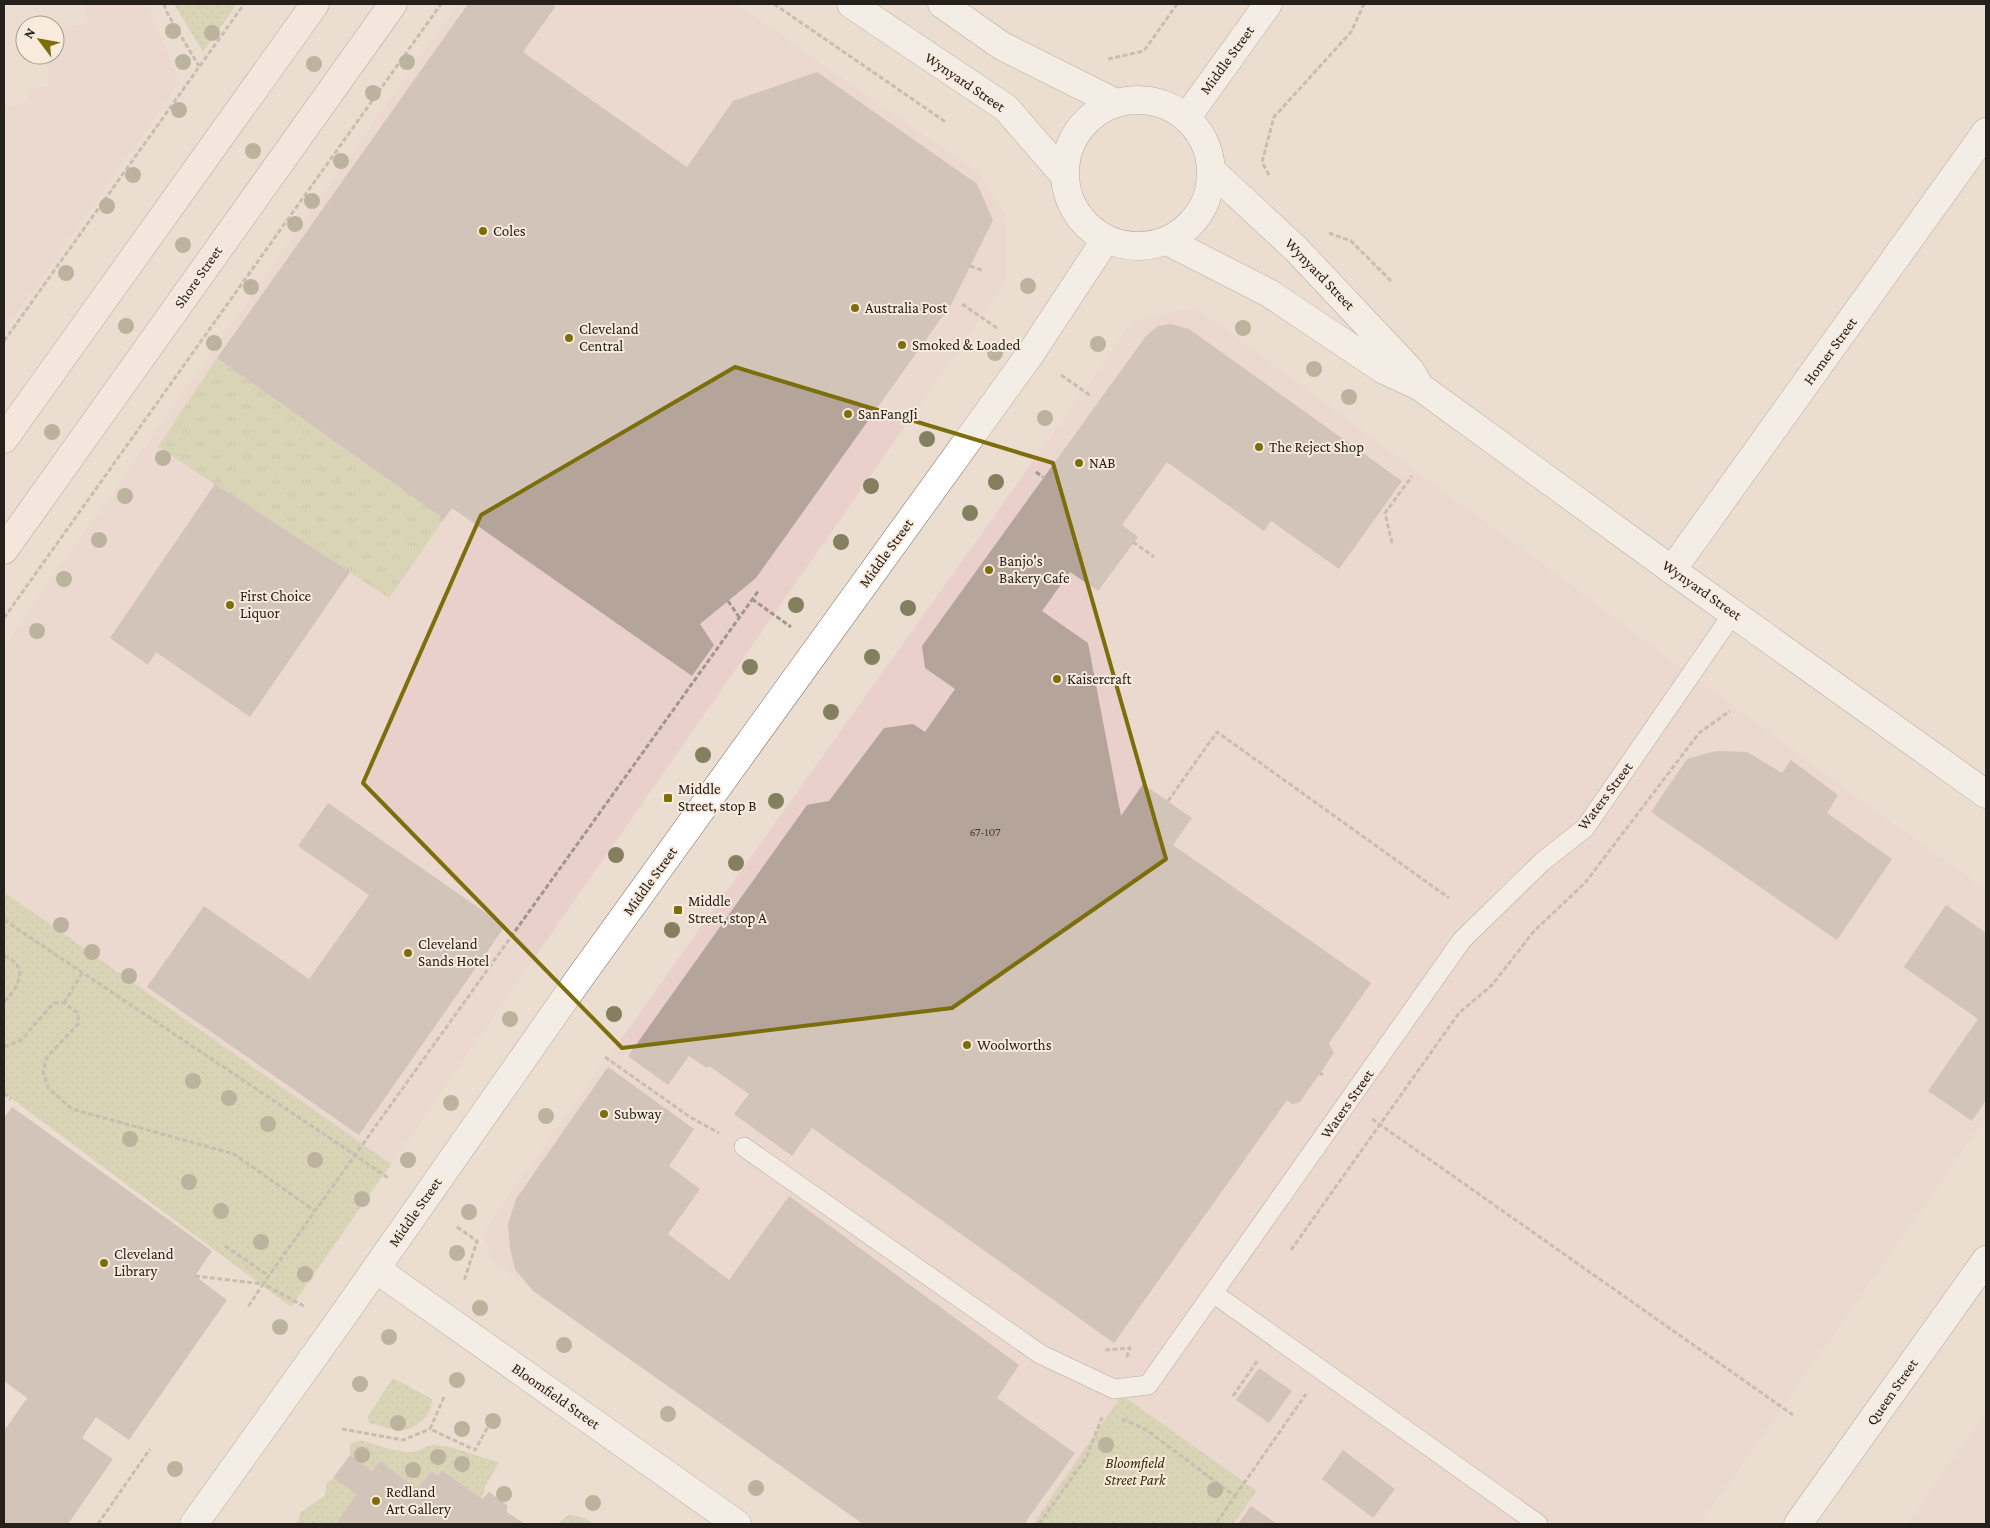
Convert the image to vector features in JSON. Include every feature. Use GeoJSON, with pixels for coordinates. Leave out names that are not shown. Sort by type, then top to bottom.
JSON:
{"type":"FeatureCollection","features":[{"type":"Feature","properties":{"kind":"main road"},"geometry":{"type":"LineString","coordinates":[[4,439],[315,4]]}},
{"type":"Feature","properties":{"kind":"main road","name":"Shore Street"},"geometry":{"type":"LineString","coordinates":[[4,550],[392,4]]}},
{"type":"Feature","properties":{"kind":"street","name":"Wynyard Street"},"geometry":{"type":"LineString","coordinates":[[851,4],[1006,108],[1065,176]]}},
{"type":"Feature","properties":{"kind":"street"},"geometry":{"type":"LineString","coordinates":[[942,4],[1002,46],[1116,103]]}},
{"type":"Feature","properties":{"kind":"street","name":"Middle Street"},"geometry":{"type":"LineString","coordinates":[[1187,117],[1268,4]]}},
{"type":"Feature","properties":{"kind":"street"},"geometry":{"type":"LineString","coordinates":[[1141,99],[1165,104],[1187,117],[1200,132],[1208,150],[1211,170],[1209,192],[1200,212],[1185,229],[1167,240],[1146,246],[1126,245],[1106,239],[1090,228],[1077,213],[1068,195],[1065,176],[1068,152],[1078,131],[1095,114],[1116,103],[1141,99]]}},
{"type":"Feature","properties":{"kind":"street","name":"Homer Street"},"geometry":{"type":"LineString","coordinates":[[1672,570],[1986,132]]}},
{"type":"Feature","properties":{"kind":"street","name":"Wynyard Street"},"geometry":{"type":"LineString","coordinates":[[1211,170],[1296,248],[1410,370],[1419,386]]}},
{"type":"Feature","properties":{"kind":"street","name":"Middle Street"},"geometry":{"type":"LineString","coordinates":[[194,1524],[582,975],[1031,353],[1106,239]]}},
{"type":"Feature","properties":{"kind":"street","name":"Wynyard Street"},"geometry":{"type":"LineString","coordinates":[[1167,240],[1269,293],[1384,370],[1419,386],[1672,570],[1734,612],[1986,794]]}},
{"type":"Feature","properties":{"kind":"street","name":"Queen Street"},"geometry":{"type":"LineString","coordinates":[[1798,1524],[1986,1260]]}},
{"type":"Feature","properties":{"kind":"street","name":"Bloomfield Street"},"geometry":{"type":"LineString","coordinates":[[376,1269],[737,1524]]}},
{"type":"Feature","properties":{"kind":"lane","name":"Waters Street"},"geometry":{"type":"LineString","coordinates":[[744,1147],[1040,1354],[1114,1389],[1148,1385],[1462,940],[1542,862],[1585,828],[1734,612]]}},
{"type":"Feature","properties":{"kind":"lane"},"geometry":{"type":"LineString","coordinates":[[1213,1293],[1538,1524]]}},
{"type":"Feature","properties":{"kind":"path"},"geometry":{"type":"LineString","coordinates":[[164,4],[166,11],[199,66]]}},
{"type":"Feature","properties":{"kind":"path"},"geometry":{"type":"LineString","coordinates":[[4,341],[244,4]]}},
{"type":"Feature","properties":{"kind":"path"},"geometry":{"type":"LineString","coordinates":[[4,618],[441,4]]}},
{"type":"Feature","properties":{"kind":"path"},"geometry":{"type":"LineString","coordinates":[[774,4],[947,123]]}},
{"type":"Feature","properties":{"kind":"path"},"geometry":{"type":"LineString","coordinates":[[1101,57],[1110,60],[1144,51],[1177,4]]}},
{"type":"Feature","properties":{"kind":"path"},"geometry":{"type":"LineString","coordinates":[[1272,180],[1262,162],[1274,117],[1350,32],[1364,4]]}},
{"type":"Feature","properties":{"kind":"path"},"geometry":{"type":"LineString","coordinates":[[1321,230],[1351,241],[1391,281]]}},
{"type":"Feature","properties":{"kind":"path"},"geometry":{"type":"LineString","coordinates":[[970,266],[984,271]]}},
{"type":"Feature","properties":{"kind":"path"},"geometry":{"type":"LineString","coordinates":[[962,304],[996,328]]}},
{"type":"Feature","properties":{"kind":"path"},"geometry":{"type":"LineString","coordinates":[[1061,375],[1091,396]]}},
{"type":"Feature","properties":{"kind":"path"},"geometry":{"type":"LineString","coordinates":[[1036,472],[1043,478]]}},
{"type":"Feature","properties":{"kind":"path"},"geometry":{"type":"LineString","coordinates":[[1392,543],[1385,514],[1412,476]]}},
{"type":"Feature","properties":{"kind":"path"},"geometry":{"type":"LineString","coordinates":[[1133,542],[1154,557]]}},
{"type":"Feature","properties":{"kind":"path"},"geometry":{"type":"LineString","coordinates":[[248,1307],[354,1155],[759,590]]}},
{"type":"Feature","properties":{"kind":"path"},"geometry":{"type":"LineString","coordinates":[[752,599],[792,628]]}},
{"type":"Feature","properties":{"kind":"path"},"geometry":{"type":"LineString","coordinates":[[728,601],[739,617]]}},
{"type":"Feature","properties":{"kind":"path"},"geometry":{"type":"LineString","coordinates":[[1292,1250],[1459,1013],[1492,986],[1534,931],[1586,883],[1699,733],[1730,711]]}},
{"type":"Feature","properties":{"kind":"path"},"geometry":{"type":"LineString","coordinates":[[1168,801],[1217,732],[1449,898]]}},
{"type":"Feature","properties":{"kind":"path"},"geometry":{"type":"LineString","coordinates":[[4,920],[388,1178]]}},
{"type":"Feature","properties":{"kind":"path"},"geometry":{"type":"LineString","coordinates":[[4,956],[13,960],[20,971],[19,983],[4,1002]]}},
{"type":"Feature","properties":{"kind":"path"},"geometry":{"type":"LineString","coordinates":[[64,1003],[82,973]]}},
{"type":"Feature","properties":{"kind":"path"},"geometry":{"type":"LineString","coordinates":[[4,1047],[21,1040],[54,1003],[64,1003],[78,1013],[78,1024],[47,1057],[43,1071],[48,1088],[72,1109],[234,1154],[315,1211]]}},
{"type":"Feature","properties":{"kind":"path"},"geometry":{"type":"LineString","coordinates":[[605,1057],[690,1117],[744,1147]]}},
{"type":"Feature","properties":{"kind":"path"},"geometry":{"type":"LineString","coordinates":[[4,1093],[11,1099],[4,1099]]}},
{"type":"Feature","properties":{"kind":"path"},"geometry":{"type":"LineString","coordinates":[[1348,1102],[1793,1415]]}},
{"type":"Feature","properties":{"kind":"path"},"geometry":{"type":"LineString","coordinates":[[456,1227],[477,1241],[464,1281]]}},
{"type":"Feature","properties":{"kind":"path"},"geometry":{"type":"LineString","coordinates":[[225,1246],[269,1276]]}},
{"type":"Feature","properties":{"kind":"path"},"geometry":{"type":"LineString","coordinates":[[195,1276],[263,1284],[304,1306]]}},
{"type":"Feature","properties":{"kind":"path"},"geometry":{"type":"LineString","coordinates":[[1233,1396],[1274,1336]]}},
{"type":"Feature","properties":{"kind":"path"},"geometry":{"type":"LineString","coordinates":[[1216,1524],[1322,1370]]}},
{"type":"Feature","properties":{"kind":"path"},"geometry":{"type":"LineString","coordinates":[[342,1429],[403,1440],[430,1429],[444,1397]]}},
{"type":"Feature","properties":{"kind":"path"},"geometry":{"type":"LineString","coordinates":[[1120,1419],[1145,1428],[1235,1496]]}},
{"type":"Feature","properties":{"kind":"path"},"geometry":{"type":"LineString","coordinates":[[430,1429],[475,1450],[489,1425]]}},
{"type":"Feature","properties":{"kind":"path"},"geometry":{"type":"LineString","coordinates":[[98,1524],[150,1449]]}},
{"type":"Feature","properties":{"kind":"path"},"geometry":{"type":"LineString","coordinates":[[1042,1521],[1047,1524]]}},
{"type":"Feature","properties":{"kind":"highlighted area"},"geometry":{"type":"Polygon","coordinates":[[[735,367],[1053,463],[1166,859],[952,1008],[622,1048],[363,783],[481,515],[735,367]]]}},
{"type":"Feature","properties":{"kind":"shaded area"},"geometry":{"type":"Polygon","coordinates":[[[84,4],[146,4],[180,82],[4,332],[4,106],[29,102],[27,90],[50,85],[46,65],[65,65],[65,28],[88,23],[84,4]]]}},
{"type":"Feature","properties":{"kind":"shaded area"},"geometry":{"type":"Polygon","coordinates":[[[458,4],[736,4],[979,173],[1005,215],[1007,280],[391,1164],[4,892],[4,646],[458,4]]]}},
{"type":"Feature","properties":{"kind":"shaded area"},"geometry":{"type":"Polygon","coordinates":[[[1196,307],[1847,790],[1986,890],[1986,1118],[1700,1524],[1233,1524],[1257,1491],[1123,1395],[1033,1524],[863,1524],[494,1262],[482,1234],[1133,321],[1196,307]]]}},
{"type":"Feature","properties":{"kind":"shaded area"},"geometry":{"type":"Polygon","coordinates":[[[1986,1412],[1986,1524],[1907,1524],[1986,1412]]]}},
{"type":"Feature","properties":{"kind":"green space"},"geometry":{"type":"Polygon","coordinates":[[[174,4],[237,4],[203,52],[174,4]]]}},
{"type":"Feature","properties":{"kind":"green space"},"geometry":{"type":"Polygon","coordinates":[[[217,358],[444,519],[389,598],[158,447],[217,358]]]}},
{"type":"Feature","properties":{"kind":"green space"},"geometry":{"type":"Polygon","coordinates":[[[4,892],[391,1164],[291,1307],[4,1093],[4,892]]]}},
{"type":"Feature","properties":{"kind":"green space"},"geometry":{"type":"Polygon","coordinates":[[[393,1378],[432,1399],[427,1416],[413,1427],[401,1430],[369,1423],[368,1416],[393,1378]]]}},
{"type":"Feature","properties":{"kind":"green space","name":"Bloomfield Street Park"},"geometry":{"type":"Polygon","coordinates":[[[1122,1395],[1257,1491],[1233,1524],[1033,1524],[1122,1395]]]}},
{"type":"Feature","properties":{"kind":"green space"},"geometry":{"type":"Polygon","coordinates":[[[361,1440],[408,1452],[414,1452],[433,1445],[444,1446],[499,1462],[485,1487],[482,1499],[442,1470],[438,1475],[431,1471],[418,1489],[380,1461],[372,1471],[350,1455],[350,1444],[361,1440]]]}},
{"type":"Feature","properties":{"kind":"green space"},"geometry":{"type":"Polygon","coordinates":[[[333,1478],[356,1494],[336,1524],[295,1524],[300,1513],[325,1495],[327,1483],[333,1478]]]}},
{"type":"Feature","properties":{"kind":"green space"},"geometry":{"type":"Polygon","coordinates":[[[569,1514],[589,1520],[593,1524],[558,1524],[569,1514]]]}},
{"type":"Feature","properties":{"kind":"building"},"geometry":{"type":"Polygon","coordinates":[[[468,4],[551,4],[555,7],[523,52],[687,167],[733,101],[817,72],[977,184],[993,220],[952,303],[756,578],[700,624],[714,645],[692,676],[452,508],[444,519],[217,358],[468,4]]]}},
{"type":"Feature","properties":{"kind":"building"},"geometry":{"type":"Polygon","coordinates":[[[1171,324],[1189,329],[1402,481],[1339,569],[1271,521],[1264,531],[1167,462],[1122,525],[1138,537],[1098,591],[1070,572],[1042,611],[1088,643],[1121,816],[1143,784],[1192,818],[1173,845],[1371,983],[1329,1043],[1334,1053],[1300,1102],[1292,1104],[1287,1100],[1114,1343],[812,1128],[792,1156],[734,1114],[749,1094],[709,1066],[707,1068],[689,1056],[668,1085],[628,1056],[807,805],[829,801],[884,728],[913,724],[925,732],[955,689],[925,668],[922,646],[1146,336],[1158,326],[1171,324]]]}},
{"type":"Feature","properties":{"kind":"building","name":"First Choice Liquor"},"geometry":{"type":"Polygon","coordinates":[[[215,484],[350,572],[250,717],[156,652],[148,665],[110,638],[215,484]]]}},
{"type":"Feature","properties":{"kind":"building"},"geometry":{"type":"Polygon","coordinates":[[[1716,751],[1747,752],[1782,773],[1791,760],[1838,795],[1827,813],[1892,859],[1837,940],[1651,812],[1687,759],[1716,751]]]}},
{"type":"Feature","properties":{"kind":"building","name":"Cleveland Sands Hotel"},"geometry":{"type":"Polygon","coordinates":[[[328,803],[505,926],[359,1135],[147,987],[204,906],[309,979],[369,895],[298,846],[328,803]]]}},
{"type":"Feature","properties":{"kind":"building"},"geometry":{"type":"Polygon","coordinates":[[[1946,905],[1986,933],[1986,1100],[1972,1121],[1928,1091],[1978,1019],[1904,967],[1946,905]]]}},
{"type":"Feature","properties":{"kind":"building"},"geometry":{"type":"Polygon","coordinates":[[[608,1067],[694,1129],[669,1166],[700,1189],[668,1234],[729,1280],[789,1196],[1019,1365],[997,1398],[1075,1453],[1024,1524],[863,1524],[533,1291],[515,1269],[510,1248],[508,1224],[516,1199],[608,1067]]]}},
{"type":"Feature","properties":{"kind":"building","name":"Cleveland Library"},"geometry":{"type":"Polygon","coordinates":[[[12,1107],[212,1251],[195,1276],[227,1300],[129,1440],[96,1417],[82,1438],[113,1459],[68,1524],[4,1524],[4,1431],[27,1398],[4,1381],[4,1118],[12,1107]]]}},
{"type":"Feature","properties":{"kind":"building"},"geometry":{"type":"Polygon","coordinates":[[[1259,1368],[1292,1391],[1269,1423],[1236,1400],[1259,1368]]]}},
{"type":"Feature","properties":{"kind":"building"},"geometry":{"type":"Polygon","coordinates":[[[1343,1450],[1395,1489],[1373,1518],[1322,1479],[1343,1450]]]}},
{"type":"Feature","properties":{"kind":"building"},"geometry":{"type":"Polygon","coordinates":[[[350,1455],[372,1471],[380,1461],[418,1489],[431,1471],[438,1475],[442,1470],[482,1499],[489,1492],[507,1505],[507,1512],[525,1524],[336,1524],[356,1494],[333,1478],[350,1455]]]}},
{"type":"Feature","properties":{"kind":"building"},"geometry":{"type":"Polygon","coordinates":[[[1251,1506],[1277,1524],[1238,1524],[1251,1506]]]}},
{"type":"Feature","properties":{"kind":"place","name":"Coles"},"geometry":{"type":"Point","coordinates":[483,231]}},
{"type":"Feature","properties":{"kind":"place","name":"Australia Post"},"geometry":{"type":"Point","coordinates":[855,308]}},
{"type":"Feature","properties":{"kind":"place","name":"Cleveland Central"},"geometry":{"type":"Point","coordinates":[569,338]}},
{"type":"Feature","properties":{"kind":"place","name":"Smoked & Loaded"},"geometry":{"type":"Point","coordinates":[902,345]}},
{"type":"Feature","properties":{"kind":"place","name":"SanFangJi"},"geometry":{"type":"Point","coordinates":[848,414]}},
{"type":"Feature","properties":{"kind":"place","name":"The Reject Shop"},"geometry":{"type":"Point","coordinates":[1259,447]}},
{"type":"Feature","properties":{"kind":"place","name":"NAB"},"geometry":{"type":"Point","coordinates":[1079,463]}},
{"type":"Feature","properties":{"kind":"place","name":"Banjo's Bakery Cafe"},"geometry":{"type":"Point","coordinates":[989,570]}},
{"type":"Feature","properties":{"kind":"place","name":"First Choice Liquor"},"geometry":{"type":"Point","coordinates":[230,605]}},
{"type":"Feature","properties":{"kind":"place","name":"Kaisercraft"},"geometry":{"type":"Point","coordinates":[1057,679]}},
{"type":"Feature","properties":{"kind":"place","name":"Middle Street, stop B"},"geometry":{"type":"Point","coordinates":[668,798]}},
{"type":"Feature","properties":{"kind":"place","name":"Middle Street, stop A"},"geometry":{"type":"Point","coordinates":[678,910]}},
{"type":"Feature","properties":{"kind":"place","name":"Cleveland Sands Hotel"},"geometry":{"type":"Point","coordinates":[408,953]}},
{"type":"Feature","properties":{"kind":"place","name":"Woolworths"},"geometry":{"type":"Point","coordinates":[967,1045]}},
{"type":"Feature","properties":{"kind":"place","name":"Subway"},"geometry":{"type":"Point","coordinates":[604,1114]}},
{"type":"Feature","properties":{"kind":"place","name":"Cleveland Library"},"geometry":{"type":"Point","coordinates":[104,1263]}},
{"type":"Feature","properties":{"kind":"place","name":"Redland Art Gallery"},"geometry":{"type":"Point","coordinates":[376,1501]}}]}
